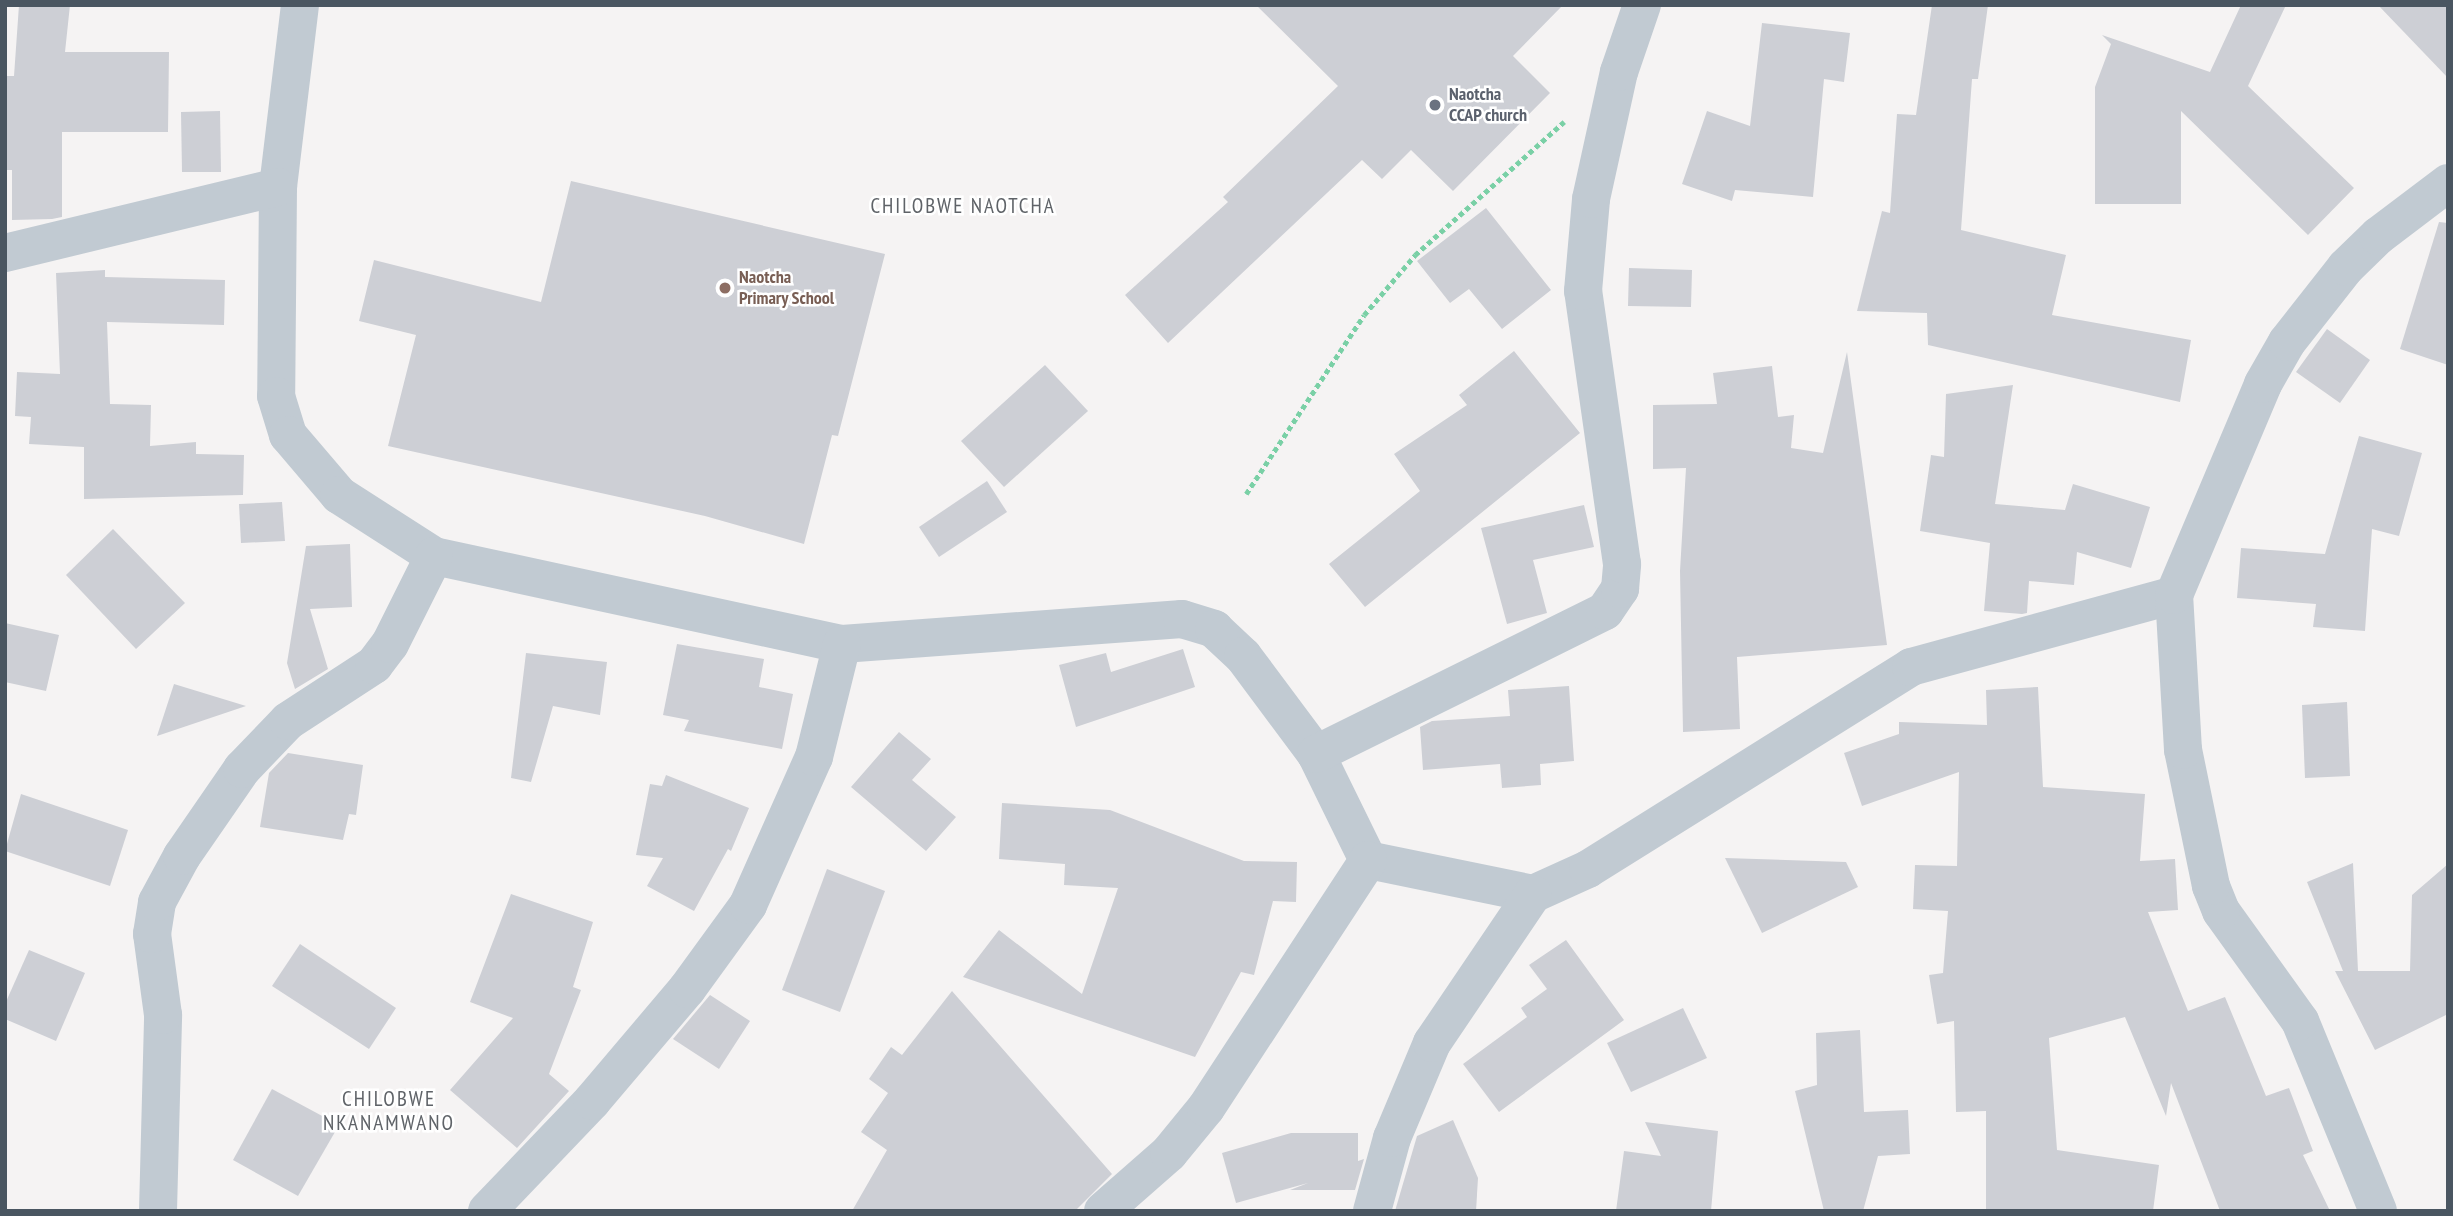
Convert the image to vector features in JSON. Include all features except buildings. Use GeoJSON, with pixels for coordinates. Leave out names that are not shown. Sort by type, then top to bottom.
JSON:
{"type":"FeatureCollection","features":[{"type":"Feature","properties":{"kind":"street"},"geometry":{"type":"LineString","coordinates":[[300,5],[278,187],[274,365],[276,396],[288,435],[339,495],[433,556],[842,644],[1182,620],[1214,629],[1243,656],[1316,754],[1368,860]]}},
{"type":"Feature","properties":{"kind":"street"},"geometry":{"type":"LineString","coordinates":[[1316,754],[1605,611],[1620,589],[1622,564],[1583,291],[1591,199],[1619,72],[1642,5]]}},
{"type":"Feature","properties":{"kind":"street"},"geometry":{"type":"LineString","coordinates":[[2378,1211],[2300,1021],[2221,911],[2211,886],[2183,750],[2174,595],[2263,384],[2287,342],[2346,267],[2448,183]]}},
{"type":"Feature","properties":{"kind":"street"},"geometry":{"type":"LineString","coordinates":[[5,253],[278,187]]}},
{"type":"Feature","properties":{"kind":"street"},"geometry":{"type":"LineString","coordinates":[[158,1211],[163,1015],[152,934],[157,902],[182,856],[242,769],[288,720],[374,665],[390,644],[433,556]]}},
{"type":"Feature","properties":{"kind":"street"},"geometry":{"type":"LineString","coordinates":[[1372,1211],[1392,1138],[1432,1042],[1533,894],[1588,869],[1911,667],[2174,595]]}},
{"type":"Feature","properties":{"kind":"street"},"geometry":{"type":"LineString","coordinates":[[487,1211],[601,1090],[687,989],[748,905],[814,757],[842,644]]}},
{"type":"Feature","properties":{"kind":"street"},"geometry":{"type":"LineString","coordinates":[[1368,860],[1533,894]]}},
{"type":"Feature","properties":{"kind":"street"},"geometry":{"type":"LineString","coordinates":[[1104,1211],[1169,1153],[1206,1108],[1368,860]]}},
{"type":"Feature","properties":{"kind":"path"},"geometry":{"type":"LineString","coordinates":[[1246,494],[1364,315],[1415,255],[1568,118]]}},
{"type":"Feature","properties":{"kind":"place","name":"Naotcha CCAP church"},"geometry":{"type":"Point","coordinates":[1435,105]}},
{"type":"Feature","properties":{"kind":"place","name":"Naotcha Primary School"},"geometry":{"type":"Point","coordinates":[725,288]}},
{"type":"Feature","properties":{"kind":"district","name":"CHILOBWE NAOTCHA"},"geometry":{"type":"Point","coordinates":[963,206]}},
{"type":"Feature","properties":{"kind":"district","name":"CHILOBWE NKANAMWANO"},"geometry":{"type":"Point","coordinates":[389,1111]}}]}
